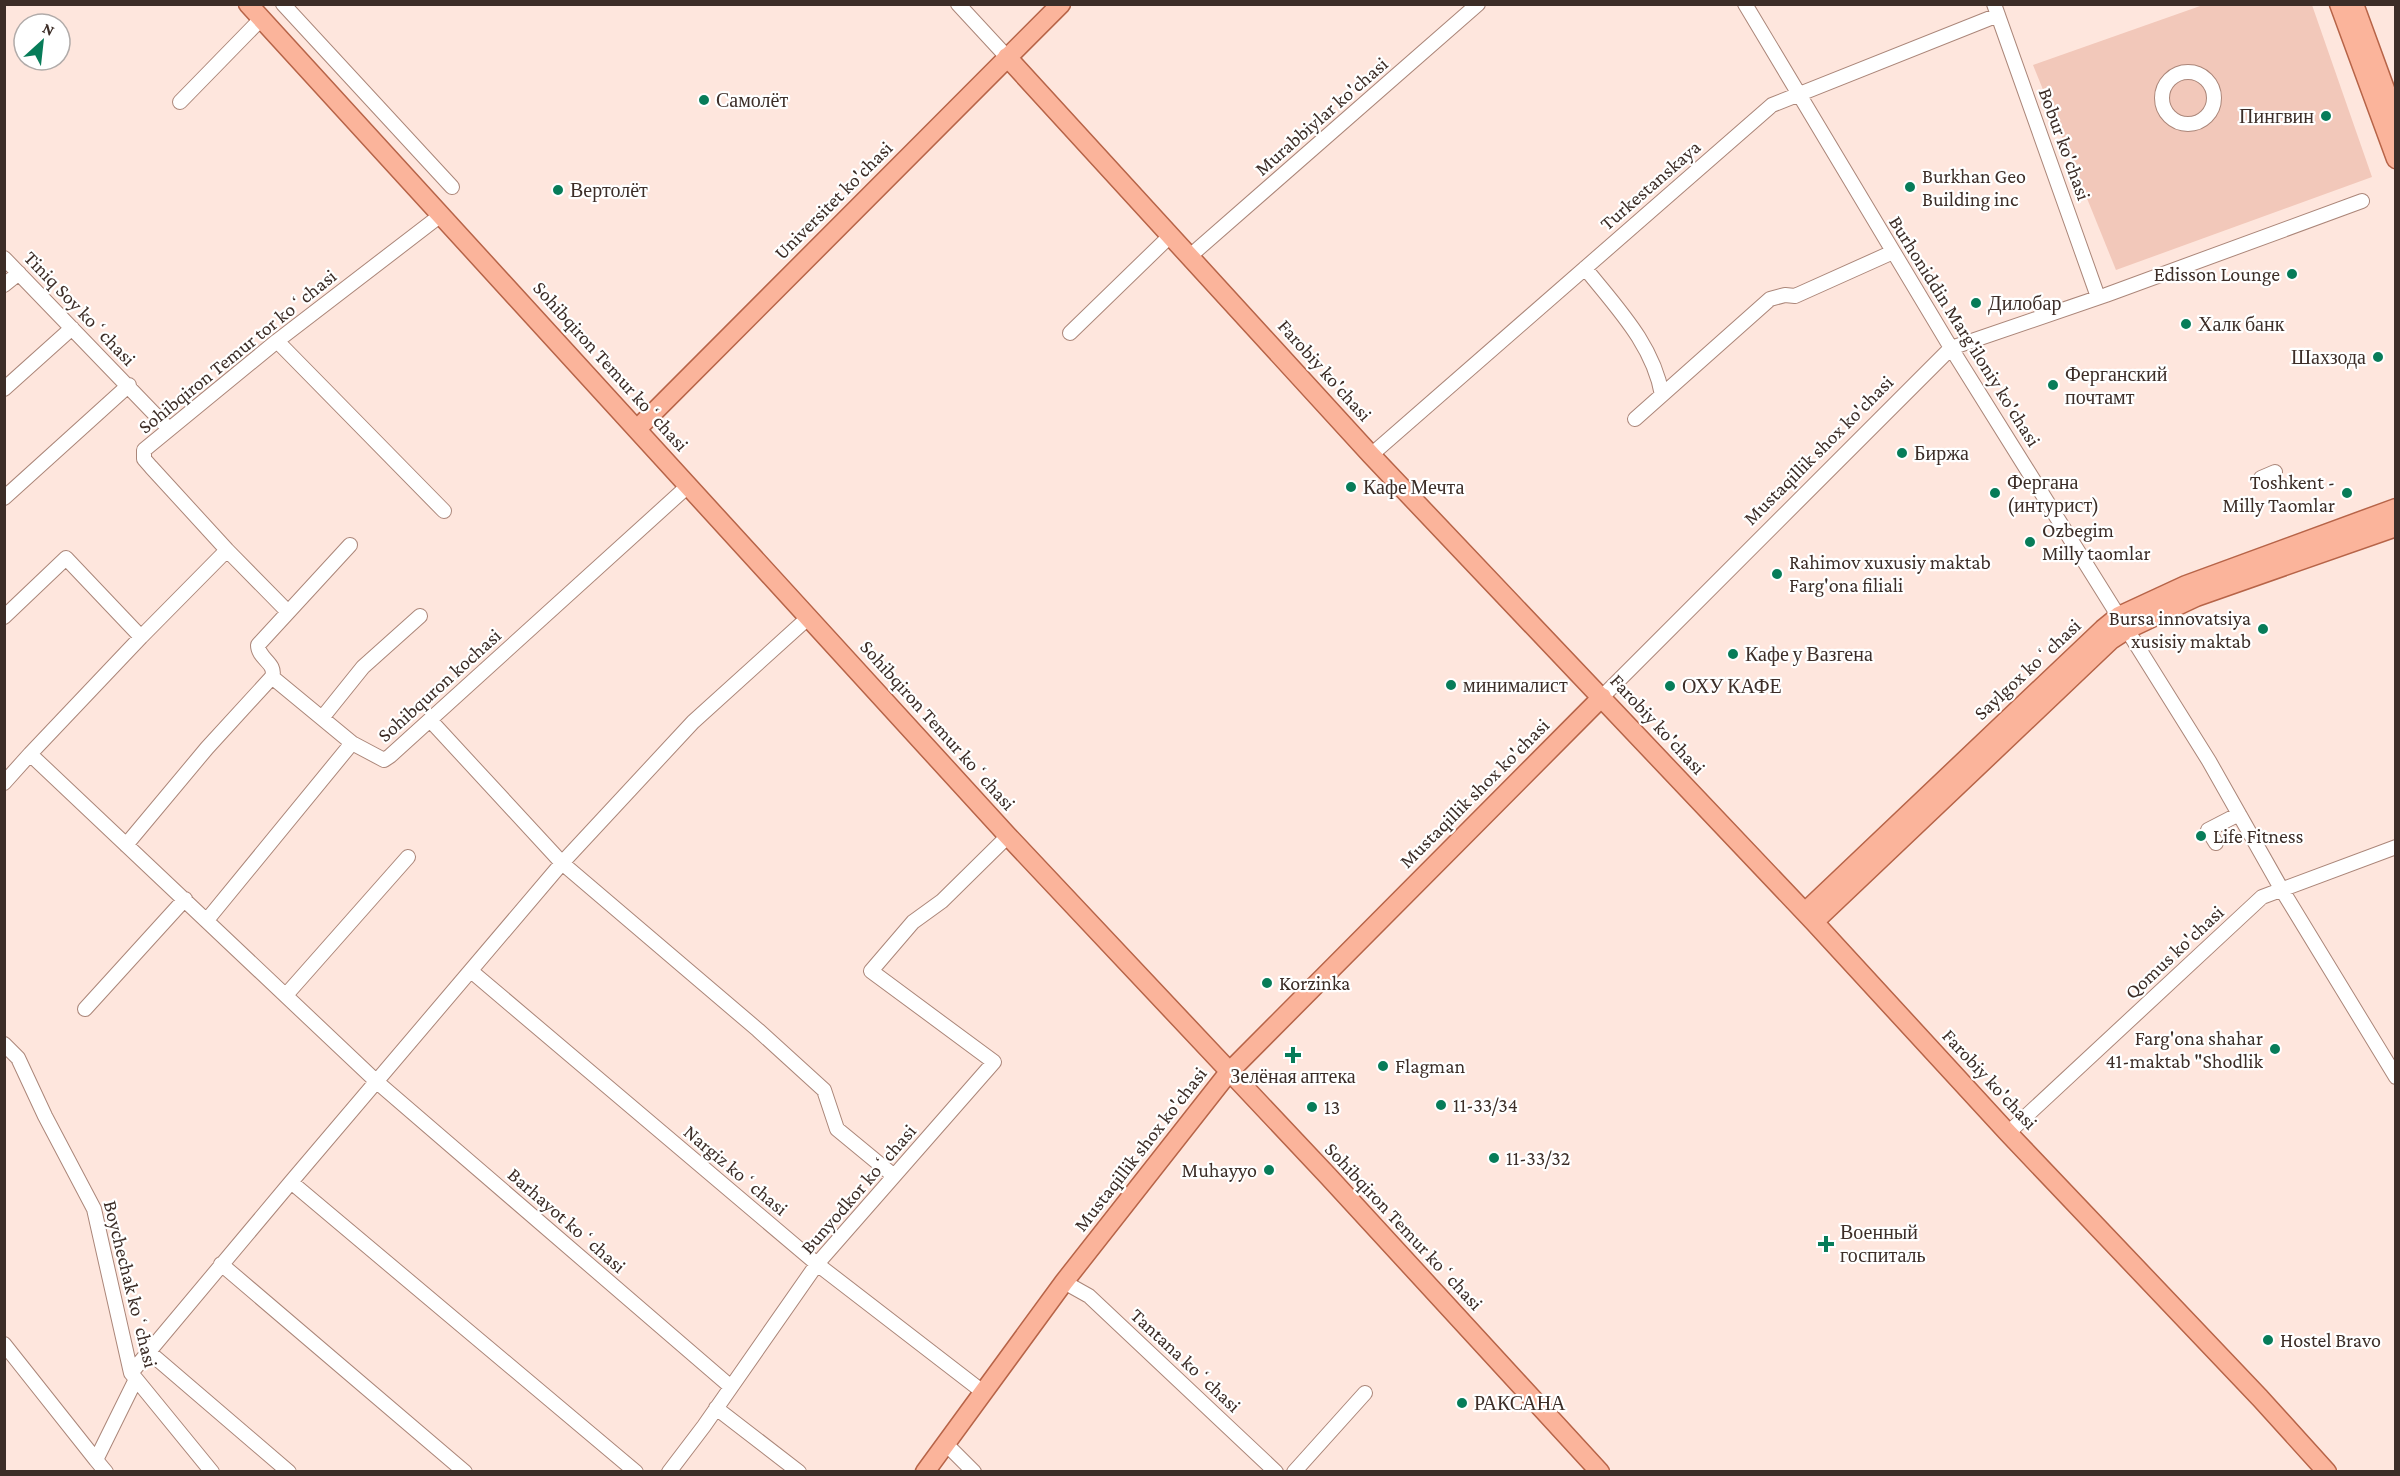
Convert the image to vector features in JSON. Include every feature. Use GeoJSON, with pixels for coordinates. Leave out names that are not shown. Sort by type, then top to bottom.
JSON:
{"type":"FeatureCollection","features":[{"type":"Feature","properties":{"kind":"main road","name":"Sohibqiron Temur koʻchasi"},"geometry":{"type":"LineString","coordinates":[[248,4],[638,428],[1008,836],[1600,1472]]}},
{"type":"Feature","properties":{"kind":"main road","name":"Universitet ko'chasi"},"geometry":{"type":"LineString","coordinates":[[638,428],[1061,4]]}},
{"type":"Feature","properties":{"kind":"main road"},"geometry":{"type":"LineString","coordinates":[[2339,4],[2396,159]]}},
{"type":"Feature","properties":{"kind":"main road"},"geometry":{"type":"LineString","coordinates":[[2354,4],[2394,113]]}},
{"type":"Feature","properties":{"kind":"main road","name":"Farobiy ko'chasi"},"geometry":{"type":"LineString","coordinates":[[1007,57],[1371,455],[1810,917],[2008,1133],[2327,1472]]}},
{"type":"Feature","properties":{"kind":"main road","name":"Saylgox koʻchasi"},"geometry":{"type":"LineString","coordinates":[[1810,917],[2111,640],[2124,622],[2186,585],[2396,508]]}},
{"type":"Feature","properties":{"kind":"main road","name":"Saylgox koʻchasi"},"geometry":{"type":"LineString","coordinates":[[2124,622],[2396,526]]}},
{"type":"Feature","properties":{"kind":"main road","name":"Mustaqillik shox ko'chasi"},"geometry":{"type":"LineString","coordinates":[[925,1472],[1064,1282],[1229,1072],[1602,697]]}},
{"type":"Feature","properties":{"kind":"street"},"geometry":{"type":"LineString","coordinates":[[283,4],[452,187]]}},
{"type":"Feature","properties":{"kind":"street","name":"Farobiy ko'chasi"},"geometry":{"type":"LineString","coordinates":[[958,4],[1007,57]]}},
{"type":"Feature","properties":{"kind":"street","name":"Murabbiylar ko'chasi"},"geometry":{"type":"LineString","coordinates":[[1190,256],[1478,4]]}},
{"type":"Feature","properties":{"kind":"street","name":"Burhoniddin Marg'iloniy ko'chasi"},"geometry":{"type":"LineString","coordinates":[[1745,4],[1951,348],[2124,622],[2282,890],[2396,1077]]}},
{"type":"Feature","properties":{"kind":"street","name":"Turkestanskaya"},"geometry":{"type":"LineString","coordinates":[[1371,455],[1772,105],[1996,10]]}},
{"type":"Feature","properties":{"kind":"street","name":"Bobur ko'chasi"},"geometry":{"type":"LineString","coordinates":[[1996,10],[2098,297]]}},
{"type":"Feature","properties":{"kind":"street"},"geometry":{"type":"LineString","coordinates":[[180,102],[261,18]]}},
{"type":"Feature","properties":{"kind":"street","name":"Mustaqillik shox ko'chasi"},"geometry":{"type":"LineString","coordinates":[[1602,697],[1951,348],[2362,201]]}},
{"type":"Feature","properties":{"kind":"street","name":"Sohibqiron Temur tor koʻchasi"},"geometry":{"type":"LineString","coordinates":[[288,612],[227,550],[144,459],[144,450],[277,340],[441,215]]}},
{"type":"Feature","properties":{"kind":"street"},"geometry":{"type":"LineString","coordinates":[[1070,333],[1171,235]]}},
{"type":"Feature","properties":{"kind":"street"},"geometry":{"type":"LineString","coordinates":[[1635,419],[1770,299],[1785,295],[1795,296],[1893,252]]}},
{"type":"Feature","properties":{"kind":"street","name":"Tiniq Soy koʻchasi"},"geometry":{"type":"LineString","coordinates":[[4,258],[170,429]]}},
{"type":"Feature","properties":{"kind":"street"},"geometry":{"type":"LineString","coordinates":[[1585,268],[1641,338],[1658,374],[1662,395]]}},
{"type":"Feature","properties":{"kind":"street"},"geometry":{"type":"LineString","coordinates":[[4,285],[19,273]]}},
{"type":"Feature","properties":{"kind":"street"},"geometry":{"type":"LineString","coordinates":[[4,389],[72,328]]}},
{"type":"Feature","properties":{"kind":"street"},"geometry":{"type":"LineString","coordinates":[[277,340],[444,511]]}},
{"type":"Feature","properties":{"kind":"street","name":"Tiniq Soy koʻchasi"},"geometry":{"type":"LineString","coordinates":[[4,498],[129,385]]}},
{"type":"Feature","properties":{"kind":"street"},"geometry":{"type":"LineString","coordinates":[[2261,478],[2275,472]]}},
{"type":"Feature","properties":{"kind":"street","name":"Sohibquron kochasi"},"geometry":{"type":"LineString","coordinates":[[207,920],[352,743],[384,760],[689,485]]}},
{"type":"Feature","properties":{"kind":"street"},"geometry":{"type":"LineString","coordinates":[[126,845],[207,748],[272,677],[274,671],[258,651],[258,645],[350,545]]}},
{"type":"Feature","properties":{"kind":"street"},"geometry":{"type":"LineString","coordinates":[[4,783],[141,637],[227,550]]}},
{"type":"Feature","properties":{"kind":"street"},"geometry":{"type":"LineString","coordinates":[[4,617],[66,558],[141,637]]}},
{"type":"Feature","properties":{"kind":"street"},"geometry":{"type":"LineString","coordinates":[[322,718],[363,667],[420,616]]}},
{"type":"Feature","properties":{"kind":"street"},"geometry":{"type":"LineString","coordinates":[[212,1472],[134,1376],[148,1352],[562,863],[693,723],[809,616]]}},
{"type":"Feature","properties":{"kind":"street"},"geometry":{"type":"LineString","coordinates":[[272,677],[352,743]]}},
{"type":"Feature","properties":{"kind":"street"},"geometry":{"type":"LineString","coordinates":[[430,720],[562,863],[758,1030],[821,1087],[837,1129],[894,1176]]}},
{"type":"Feature","properties":{"kind":"street","name":"Barhayot koʻchasi"},"geometry":{"type":"LineString","coordinates":[[30,754],[377,1082],[731,1387]]}},
{"type":"Feature","properties":{"kind":"street"},"geometry":{"type":"LineString","coordinates":[[2216,843],[2205,826],[2239,814]]}},
{"type":"Feature","properties":{"kind":"street","name":"Bunyodkor koʻchasi"},"geometry":{"type":"LineString","coordinates":[[669,1472],[817,1264],[994,1062],[871,970],[913,922],[942,901],[1008,836]]}},
{"type":"Feature","properties":{"kind":"street","name":"Qomus ko'chasi"},"geometry":{"type":"LineString","coordinates":[[2008,1133],[2262,897],[2396,848]]}},
{"type":"Feature","properties":{"kind":"street"},"geometry":{"type":"LineString","coordinates":[[286,995],[408,857]]}},
{"type":"Feature","properties":{"kind":"street"},"geometry":{"type":"LineString","coordinates":[[85,1009],[184,899]]}},
{"type":"Feature","properties":{"kind":"street","name":"Nargiz koʻchasi"},"geometry":{"type":"LineString","coordinates":[[471,971],[817,1264],[983,1392]]}},
{"type":"Feature","properties":{"kind":"street","name":"Boychechak koʻchasi"},"geometry":{"type":"LineString","coordinates":[[4,1044],[18,1058],[45,1116],[94,1209],[134,1376],[96,1460]]}},
{"type":"Feature","properties":{"kind":"street"},"geometry":{"type":"LineString","coordinates":[[291,1182],[636,1472]]}},
{"type":"Feature","properties":{"kind":"street"},"geometry":{"type":"LineString","coordinates":[[221,1264],[465,1472]]}},
{"type":"Feature","properties":{"kind":"street","name":"Tantana koʻchasi"},"geometry":{"type":"LineString","coordinates":[[1064,1282],[1089,1296],[1276,1472]]}},
{"type":"Feature","properties":{"kind":"street"},"geometry":{"type":"LineString","coordinates":[[4,1344],[106,1472]]}},
{"type":"Feature","properties":{"kind":"street"},"geometry":{"type":"LineString","coordinates":[[148,1352],[289,1472]]}},
{"type":"Feature","properties":{"kind":"street"},"geometry":{"type":"LineString","coordinates":[[1294,1472],[1365,1393]]}},
{"type":"Feature","properties":{"kind":"street"},"geometry":{"type":"LineString","coordinates":[[716,1408],[799,1472]]}},
{"type":"Feature","properties":{"kind":"street"},"geometry":{"type":"LineString","coordinates":[[946,1444],[974,1472]]}},
{"type":"Feature","properties":{"kind":"shaded area"},"geometry":{"type":"Polygon","coordinates":[[[2203,5],[2312,5],[2372,177],[2116,270],[2033,65],[2203,5]]]}},
{"type":"Feature","properties":{"kind":"place","name":"Самолёт"},"geometry":{"type":"Point","coordinates":[704,100]}},
{"type":"Feature","properties":{"kind":"place","name":"Пингвин"},"geometry":{"type":"Point","coordinates":[2326,116]}},
{"type":"Feature","properties":{"kind":"place","name":"Burkhan Geo Building inc"},"geometry":{"type":"Point","coordinates":[1910,187]}},
{"type":"Feature","properties":{"kind":"place","name":"Вертолёт"},"geometry":{"type":"Point","coordinates":[558,190]}},
{"type":"Feature","properties":{"kind":"place","name":"Edisson Lounge"},"geometry":{"type":"Point","coordinates":[2292,274]}},
{"type":"Feature","properties":{"kind":"place","name":"Дилобар"},"geometry":{"type":"Point","coordinates":[1976,303]}},
{"type":"Feature","properties":{"kind":"place","name":"Халк банк"},"geometry":{"type":"Point","coordinates":[2186,324]}},
{"type":"Feature","properties":{"kind":"place","name":"Шахзода"},"geometry":{"type":"Point","coordinates":[2378,357]}},
{"type":"Feature","properties":{"kind":"place","name":"Ферганский почтамт"},"geometry":{"type":"Point","coordinates":[2053,385]}},
{"type":"Feature","properties":{"kind":"place","name":"Биржа"},"geometry":{"type":"Point","coordinates":[1902,453]}},
{"type":"Feature","properties":{"kind":"place","name":"Кафе Мечта"},"geometry":{"type":"Point","coordinates":[1351,487]}},
{"type":"Feature","properties":{"kind":"place","name":"Фергана (интурист)"},"geometry":{"type":"Point","coordinates":[1995,493]}},
{"type":"Feature","properties":{"kind":"place","name":"Toshkent - Milly Taomlar"},"geometry":{"type":"Point","coordinates":[2347,493]}},
{"type":"Feature","properties":{"kind":"place","name":"Ozbegim Milly taomlar"},"geometry":{"type":"Point","coordinates":[2030,542]}},
{"type":"Feature","properties":{"kind":"place","name":"Rahimov xuxusiy maktab Farg'ona filiali"},"geometry":{"type":"Point","coordinates":[1777,574]}},
{"type":"Feature","properties":{"kind":"place","name":"Bursa innovatsiya xusisiy maktab"},"geometry":{"type":"Point","coordinates":[2263,629]}},
{"type":"Feature","properties":{"kind":"place","name":"Кафе у Вазгена"},"geometry":{"type":"Point","coordinates":[1733,654]}},
{"type":"Feature","properties":{"kind":"place","name":"минималист"},"geometry":{"type":"Point","coordinates":[1451,685]}},
{"type":"Feature","properties":{"kind":"place","name":"ОХУ КАФЕ"},"geometry":{"type":"Point","coordinates":[1670,686]}},
{"type":"Feature","properties":{"kind":"place","name":"Life Fitness"},"geometry":{"type":"Point","coordinates":[2201,836]}},
{"type":"Feature","properties":{"kind":"place","name":"Korzinka"},"geometry":{"type":"Point","coordinates":[1267,983]}},
{"type":"Feature","properties":{"kind":"place","name":"Farg'ona shahar 41-maktab \"Shodlik"},"geometry":{"type":"Point","coordinates":[2275,1049]}},
{"type":"Feature","properties":{"kind":"place","name":"Зелёная аптека"},"geometry":{"type":"Point","coordinates":[1293,1055]}},
{"type":"Feature","properties":{"kind":"place","name":"Flagman"},"geometry":{"type":"Point","coordinates":[1383,1066]}},
{"type":"Feature","properties":{"kind":"place","name":"11-33/34"},"geometry":{"type":"Point","coordinates":[1441,1105]}},
{"type":"Feature","properties":{"kind":"place","name":"13"},"geometry":{"type":"Point","coordinates":[1312,1107]}},
{"type":"Feature","properties":{"kind":"place","name":"11-33/32"},"geometry":{"type":"Point","coordinates":[1494,1158]}},
{"type":"Feature","properties":{"kind":"place","name":"Muhayyo"},"geometry":{"type":"Point","coordinates":[1269,1170]}},
{"type":"Feature","properties":{"kind":"place","name":"Военный госпиталь"},"geometry":{"type":"Point","coordinates":[1826,1244]}},
{"type":"Feature","properties":{"kind":"place","name":"Hostel Bravo"},"geometry":{"type":"Point","coordinates":[2268,1340]}},
{"type":"Feature","properties":{"kind":"place","name":"РАКСАНА"},"geometry":{"type":"Point","coordinates":[1462,1403]}}]}
